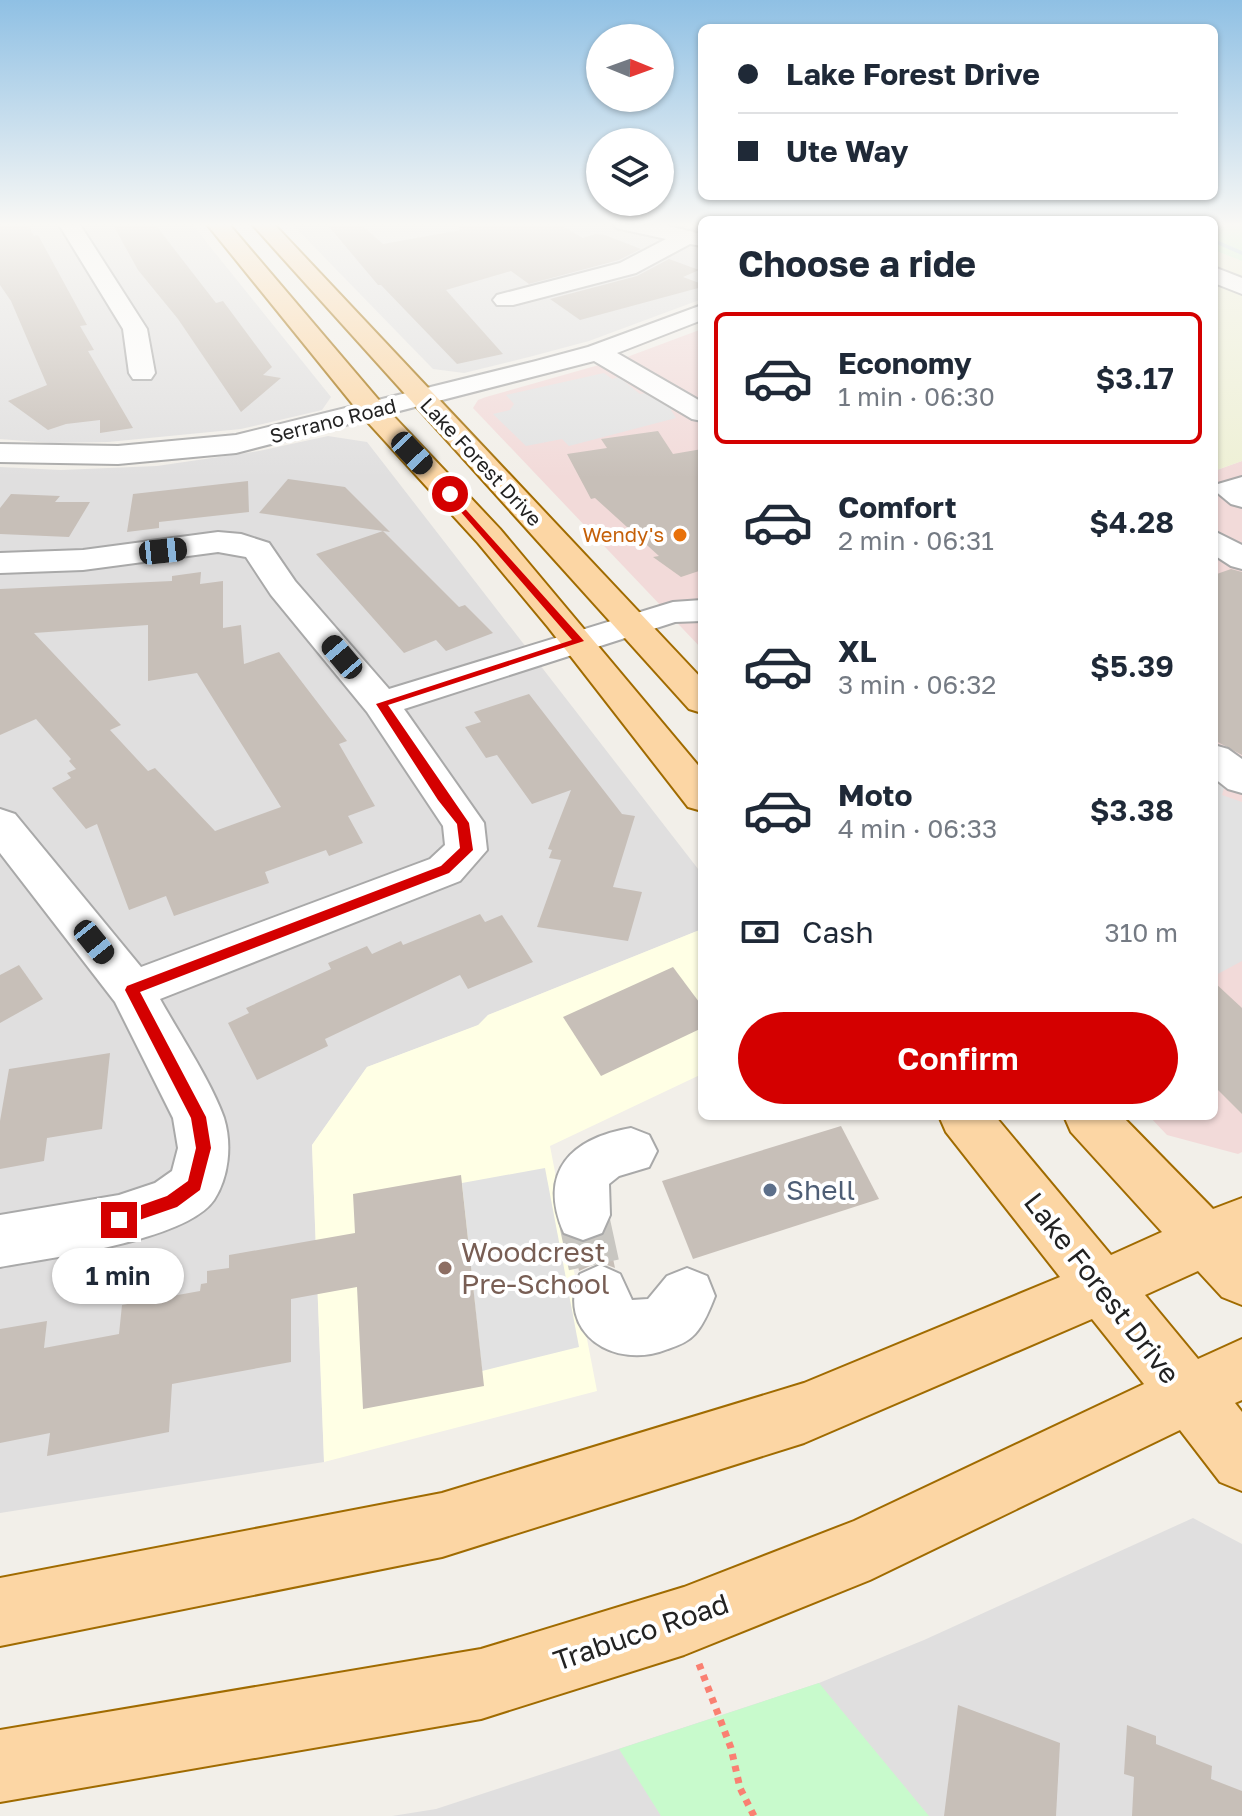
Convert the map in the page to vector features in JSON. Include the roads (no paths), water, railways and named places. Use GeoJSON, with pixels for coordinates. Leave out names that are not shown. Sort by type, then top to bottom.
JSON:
{"type":"FeatureCollection","features":[{"type":"Feature","properties":{"kind":"main road","name":"Lake Forest Drive"},"geometry":{"type":"LineString","coordinates":[[287,308],[373,411],[489,536],[579,641],[698,792]]}},
{"type":"Feature","properties":{"kind":"main road","name":"Lake Forest Drive"},"geometry":{"type":"LineString","coordinates":[[339,308],[698,697]]}},
{"type":"Feature","properties":{"kind":"main road","name":"Lake Forest Drive"},"geometry":{"type":"LineString","coordinates":[[967,1120],[1242,1460]]}},
{"type":"Feature","properties":{"kind":"main road"},"geometry":{"type":"LineString","coordinates":[[0,1612],[442,1525],[804,1413],[1104,1286],[1230,1247],[1093,1120]]}},
{"type":"Feature","properties":{"kind":"main road","name":"Trabuco Road"},"geometry":{"type":"LineString","coordinates":[[0,1766],[481,1684],[684,1621],[870,1547],[1242,1369]]}},
{"type":"Feature","properties":{"kind":"street"},"geometry":{"type":"LineString","coordinates":[[122,308],[135,329],[142,373]]}},
{"type":"Feature","properties":{"kind":"street","name":"Serrano Road"},"geometry":{"type":"LineString","coordinates":[[0,453],[89,456],[190,450],[274,436],[597,352],[698,314]]}},
{"type":"Feature","properties":{"kind":"street"},"geometry":{"type":"LineString","coordinates":[[597,352],[698,411]]}},
{"type":"Feature","properties":{"kind":"street"},"geometry":{"type":"LineString","coordinates":[[1242,486],[1229,490],[1242,498]]}},
{"type":"Feature","properties":{"kind":"street"},"geometry":{"type":"LineString","coordinates":[[0,563],[50,563],[218,542],[241,544],[258,550],[283,588],[381,704],[442,797],[463,823],[466,850],[445,870],[132,990]]}},
{"type":"Feature","properties":{"kind":"street"},"geometry":{"type":"LineString","coordinates":[[1218,544],[1242,559]]}},
{"type":"Feature","properties":{"kind":"street"},"geometry":{"type":"LineString","coordinates":[[381,704],[631,625],[687,611],[681,601],[698,595]]}},
{"type":"Feature","properties":{"kind":"street"},"geometry":{"type":"LineString","coordinates":[[1218,761],[1242,779]]}},
{"type":"Feature","properties":{"kind":"street"},"geometry":{"type":"LineString","coordinates":[[0,824],[132,990],[198,1117],[204,1148],[194,1185],[172,1202],[119,1220],[0,1241]]}},
{"type":"Feature","properties":{"kind":"street"},"geometry":{"type":"LineString","coordinates":[[583,1215],[581,1184],[589,1167],[600,1158],[631,1151]]}},
{"type":"Feature","properties":{"kind":"street"},"geometry":{"type":"LineString","coordinates":[[600,1293],[604,1312],[616,1324],[631,1331],[651,1328],[674,1316],[687,1296]]}},
{"type":"Feature","properties":{"kind":"tunnel"},"geometry":{"type":"LineString","coordinates":[[583,1215],[600,1293]]}},
{"type":"Feature","properties":{"kind":"place","name":"Wendy's"},"geometry":{"type":"Point","coordinates":[680,535]}},
{"type":"Feature","properties":{"kind":"place","name":"Shell"},"geometry":{"type":"Point","coordinates":[770,1190]}},
{"type":"Feature","properties":{"kind":"place","name":"Woodcrest Pre-School"},"geometry":{"type":"Point","coordinates":[445,1268]}}]}
